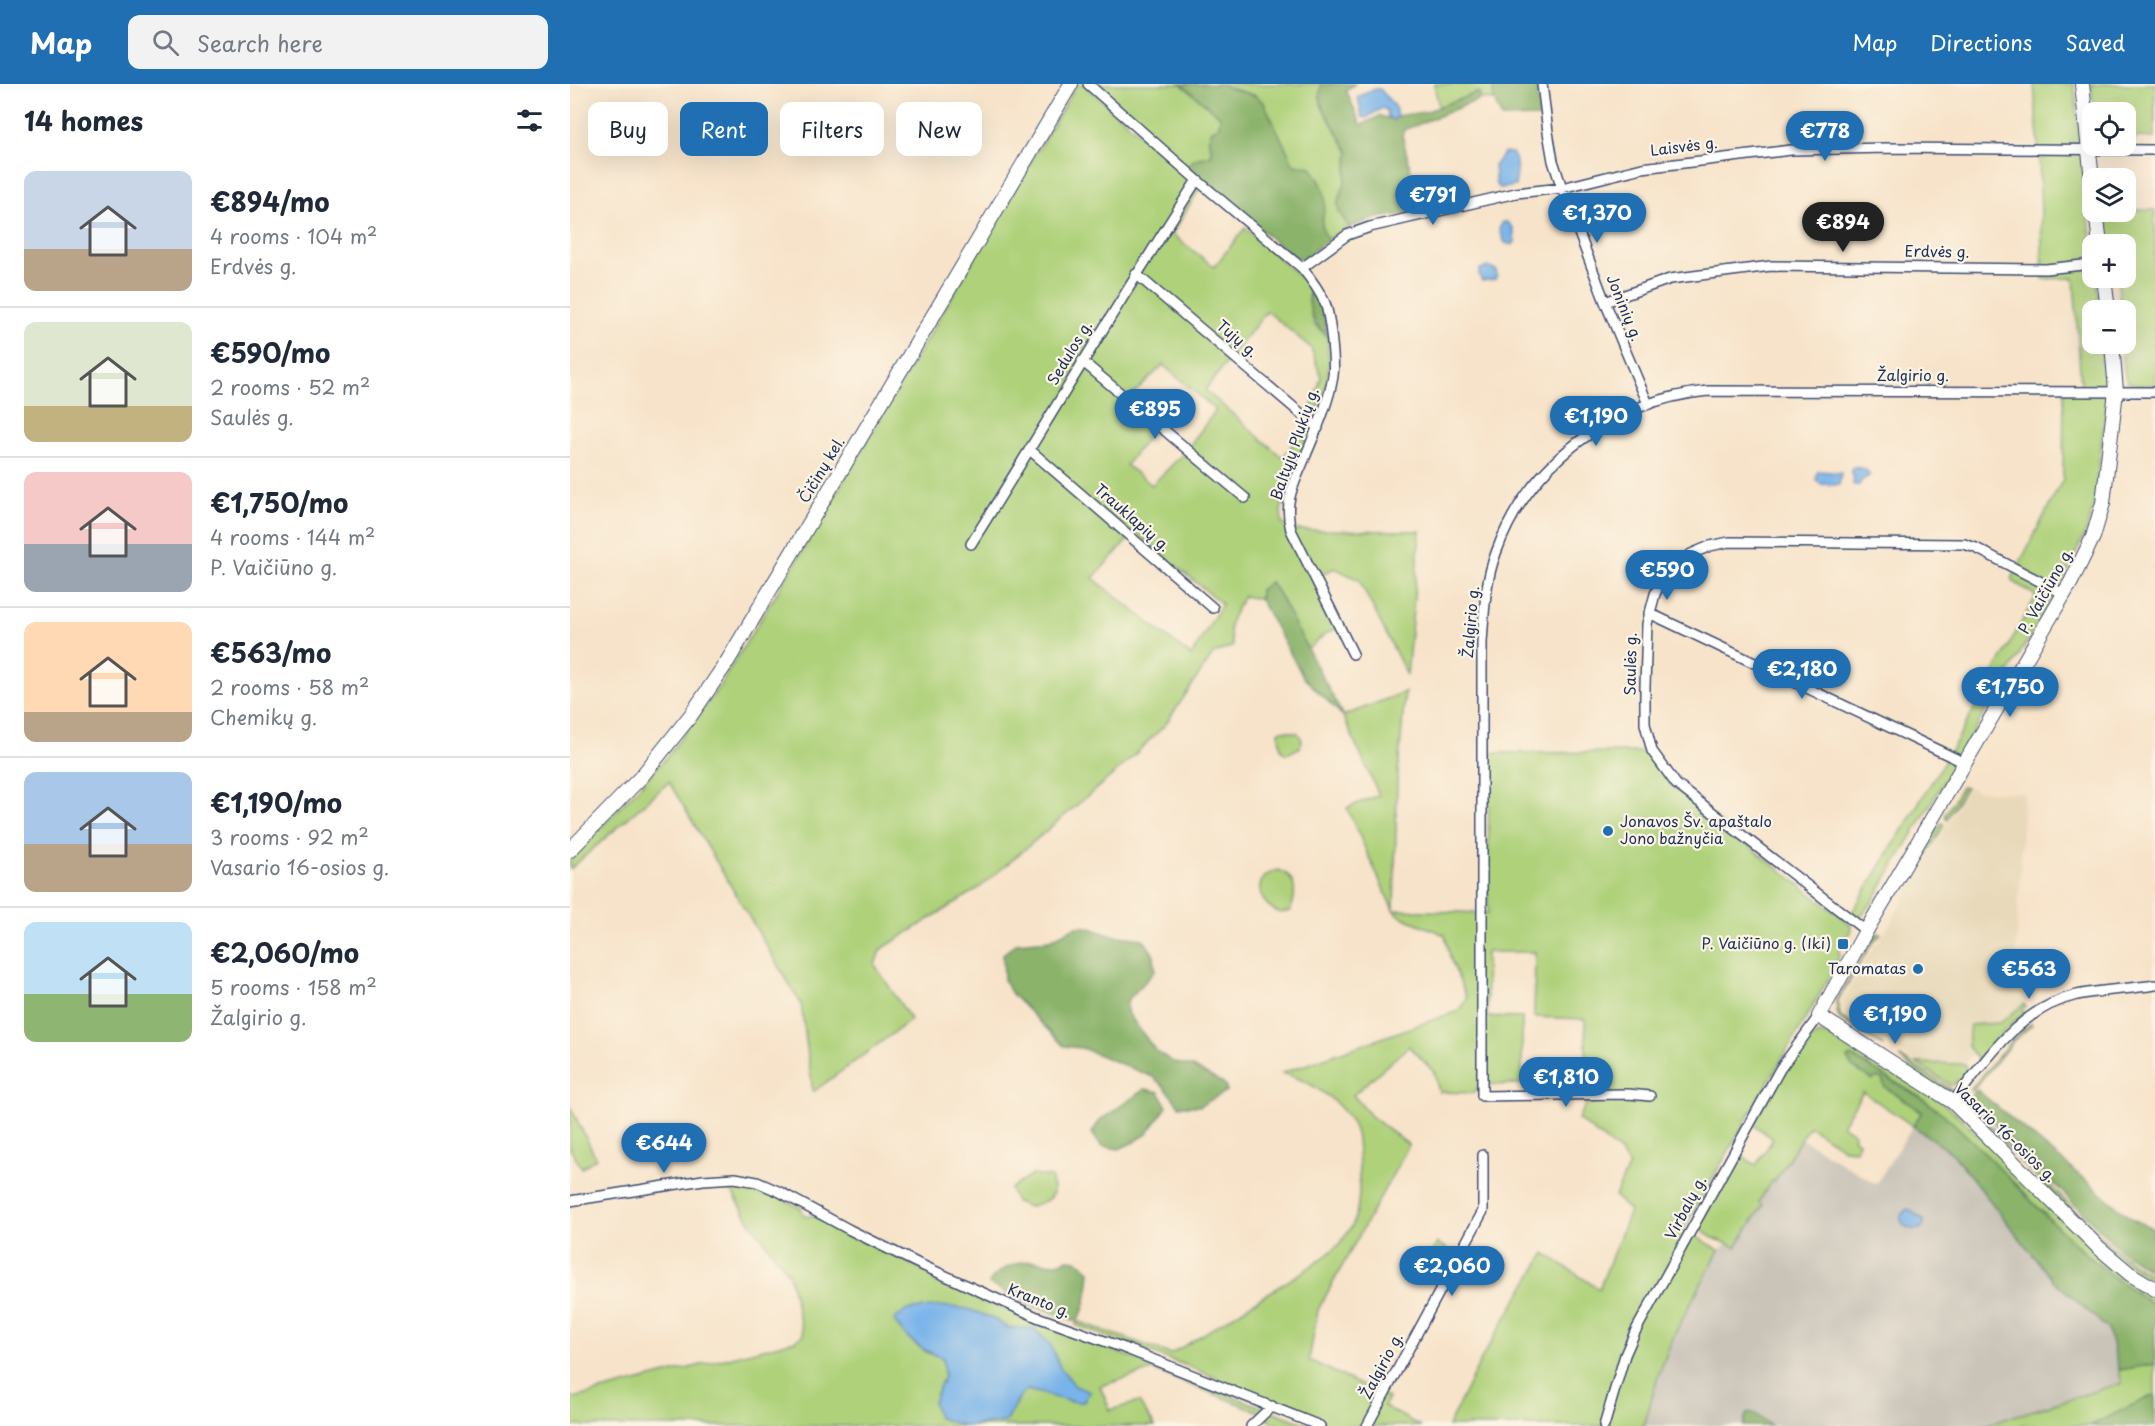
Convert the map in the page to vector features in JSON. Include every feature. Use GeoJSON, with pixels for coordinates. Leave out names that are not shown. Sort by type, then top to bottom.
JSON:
{"type":"FeatureCollection","features":[{"type":"Feature","properties":{"kind":"main road","name":"Čičinų kel."},"geometry":{"type":"LineString","coordinates":[[570,850],[642,776],[691,715],[727,662],[1071,84]]}},
{"type":"Feature","properties":{"kind":"main road"},"geometry":{"type":"LineString","coordinates":[[2082,84],[2084,102]]}},
{"type":"Feature","properties":{"kind":"main road","name":"P. Vaičiūno g."},"geometry":{"type":"LineString","coordinates":[[1819,1016],[1866,931],[2064,594],[2086,552],[2098,520],[2107,478],[2116,391],[2113,354]]}},
{"type":"Feature","properties":{"kind":"main road","name":"Vasario 16-osios g."},"geometry":{"type":"LineString","coordinates":[[1819,1016],[1953,1102],[2097,1246],[2130,1274],[2155,1289]]}},
{"type":"Feature","properties":{"kind":"street","name":"Baltųjų Plukių g."},"geometry":{"type":"LineString","coordinates":[[1088,84],[1302,268],[1314,282],[1326,305],[1334,362],[1333,377],[1318,428],[1290,496],[1288,516],[1292,530],[1353,654]]}},
{"type":"Feature","properties":{"kind":"street","name":"Joninių g."},"geometry":{"type":"LineString","coordinates":[[1542,84],[1550,142],[1562,188],[1605,302],[1648,404]]}},
{"type":"Feature","properties":{"kind":"street","name":"Laisvės g."},"geometry":{"type":"LineString","coordinates":[[1302,268],[1347,235],[1370,227],[1516,193],[1562,188],[1642,168],[1791,150],[2082,150]]}},
{"type":"Feature","properties":{"kind":"street","name":"Laisvės g."},"geometry":{"type":"LineString","coordinates":[[2136,150],[2155,150]]}},
{"type":"Feature","properties":{"kind":"street","name":"Sedulos g."},"geometry":{"type":"LineString","coordinates":[[971,544],[1136,274],[1197,180]]}},
{"type":"Feature","properties":{"kind":"street","name":"Erdvės g."},"geometry":{"type":"LineString","coordinates":[[1605,302],[1670,279],[1771,266],[2046,269],[2082,265]]}},
{"type":"Feature","properties":{"kind":"street","name":"Tujų g."},"geometry":{"type":"LineString","coordinates":[[1136,274],[1318,428]]}},
{"type":"Feature","properties":{"kind":"street"},"geometry":{"type":"LineString","coordinates":[[1082,361],[1245,498]]}},
{"type":"Feature","properties":{"kind":"street","name":"Žalgirio g."},"geometry":{"type":"LineString","coordinates":[[1650,1096],[1628,1094],[1482,1096],[1482,643],[1485,598],[1496,553],[1518,506],[1536,480],[1581,440],[1648,404],[1682,394],[1708,392],[2155,392]]}},
{"type":"Feature","properties":{"kind":"street","name":"Trauklapių g."},"geometry":{"type":"LineString","coordinates":[[1030,450],[1213,608]]}},
{"type":"Feature","properties":{"kind":"street","name":"Saulės g."},"geometry":{"type":"LineString","coordinates":[[1866,931],[1676,783],[1652,752],[1645,724],[1647,624],[1655,594],[1663,578],[1691,554],[1728,542],[1964,544],[2064,594]]}},
{"type":"Feature","properties":{"kind":"street"},"geometry":{"type":"LineString","coordinates":[[1649,613],[1965,763]]}},
{"type":"Feature","properties":{"kind":"street"},"geometry":{"type":"LineString","coordinates":[[1953,1102],[2008,1035],[2036,1011],[2075,996],[2155,985]]}},
{"type":"Feature","properties":{"kind":"street","name":"Virbalų g."},"geometry":{"type":"LineString","coordinates":[[1604,1426],[1625,1355],[1635,1332],[1780,1069],[1819,1016]]}},
{"type":"Feature","properties":{"kind":"street","name":"Žalgirio g."},"geometry":{"type":"LineString","coordinates":[[1367,1426],[1483,1211],[1483,1155]]}},
{"type":"Feature","properties":{"kind":"street","name":"Kranto g."},"geometry":{"type":"LineString","coordinates":[[570,1201],[704,1180],[735,1178],[757,1182],[916,1263],[1037,1317],[1320,1426]]}},
{"type":"Feature","properties":{"kind":"street"},"geometry":{"type":"LineString","coordinates":[[1251,1426],[1272,1406]]}},
{"type":"Feature","properties":{"kind":"shaded area"},"geometry":{"type":"Polygon","coordinates":[[[1969,787],[1977,791],[2024,793],[2015,971],[2027,1001],[1968,1046],[1973,1053],[1964,1064],[1916,1063],[1843,1014],[1842,1001],[1872,949],[1883,936],[1969,787]]]}},
{"type":"Feature","properties":{"kind":"shaded area"},"geometry":{"type":"Polygon","coordinates":[[[1913,1126],[1953,1154],[2052,1279],[2108,1329],[2122,1383],[1982,1426],[1771,1426],[1755,1414],[1746,1415],[1743,1426],[1644,1426],[1658,1376],[1674,1335],[1719,1250],[1729,1243],[1736,1247],[1763,1205],[1759,1202],[1801,1138],[1876,1184],[1913,1126]]]}},
{"type":"Feature","properties":{"kind":"green space"},"geometry":{"type":"Polygon","coordinates":[[[1077,84],[1085,85],[1200,188],[1172,234],[1214,267],[1245,228],[1310,286],[1308,299],[1314,324],[1327,336],[1329,360],[1327,382],[1281,510],[1282,524],[1297,530],[1420,531],[1407,675],[1359,580],[1335,568],[1318,576],[1342,626],[1325,634],[1307,650],[1271,582],[1260,590],[1260,599],[1244,596],[1230,625],[1233,646],[1213,654],[1165,725],[1123,766],[979,888],[880,950],[875,965],[911,1020],[813,1092],[801,1004],[669,782],[570,869],[570,861],[667,757],[717,690],[797,560],[1077,84]],[[1267,311],[1205,390],[1283,458],[1306,426],[1321,377],[1311,348],[1267,311]],[[1163,365],[1125,402],[1156,427],[1126,465],[1152,485],[1185,452],[1216,410],[1163,365]],[[1135,532],[1093,578],[1191,656],[1222,604],[1135,532]]]}},
{"type":"Feature","properties":{"kind":"green space"},"geometry":{"type":"Polygon","coordinates":[[[1096,84],[1181,84],[1220,116],[1219,126],[1208,139],[1212,150],[1211,156],[1195,159],[1187,167],[1096,84]]]}},
{"type":"Feature","properties":{"kind":"green space"},"geometry":{"type":"Polygon","coordinates":[[[1181,84],[1223,84],[1256,96],[1264,103],[1294,165],[1311,167],[1322,185],[1325,205],[1322,224],[1328,240],[1302,259],[1292,256],[1187,167],[1195,159],[1211,156],[1210,134],[1219,126],[1220,116],[1181,84]]]}},
{"type":"Feature","properties":{"kind":"green space"},"geometry":{"type":"Polygon","coordinates":[[[1223,84],[1321,84],[1322,107],[1349,152],[1345,183],[1338,201],[1339,212],[1349,227],[1328,240],[1321,229],[1323,219],[1311,167],[1294,165],[1256,96],[1223,84]]]}},
{"type":"Feature","properties":{"kind":"green space"},"geometry":{"type":"Polygon","coordinates":[[[1321,84],[1355,84],[1346,90],[1361,125],[1380,116],[1394,120],[1397,116],[1425,112],[1479,92],[1480,99],[1404,130],[1402,135],[1414,184],[1417,190],[1427,195],[1429,210],[1377,218],[1349,227],[1339,212],[1338,201],[1345,183],[1349,152],[1322,107],[1321,84]]]}},
{"type":"Feature","properties":{"kind":"green space"},"geometry":{"type":"Polygon","coordinates":[[[1434,84],[1493,84],[1494,100],[1480,99],[1479,92],[1439,107],[1434,84]]]}},
{"type":"Feature","properties":{"kind":"green space"},"geometry":{"type":"Polygon","coordinates":[[[1493,84],[1536,84],[1540,117],[1502,118],[1494,100],[1493,84]]]}},
{"type":"Feature","properties":{"kind":"green space"},"geometry":{"type":"Polygon","coordinates":[[[2034,84],[2074,84],[2083,168],[2082,222],[2089,222],[2091,234],[2082,234],[2082,288],[2097,288],[2099,300],[2082,300],[2082,354],[2101,354],[2102,365],[2107,372],[2107,401],[2094,505],[2087,529],[2064,579],[1872,903],[1861,916],[1857,917],[1851,914],[1952,749],[2036,596],[2011,580],[2063,479],[2064,386],[2081,386],[2074,278],[2043,279],[2034,84]]]}},
{"type":"Feature","properties":{"kind":"green space"},"geometry":{"type":"Polygon","coordinates":[[[2091,84],[2155,84],[2155,138],[2136,138],[2136,102],[2093,102],[2091,84]]]}},
{"type":"Feature","properties":{"kind":"green space"},"geometry":{"type":"Polygon","coordinates":[[[2136,210],[2155,210],[2155,385],[2138,385],[2128,382],[2125,376],[2122,354],[2136,354],[2136,300],[2120,300],[2118,288],[2136,288],[2136,234],[2109,234],[2107,222],[2136,222],[2136,210]]]}},
{"type":"Feature","properties":{"kind":"green space"},"geometry":{"type":"Polygon","coordinates":[[[1310,286],[1323,306],[1327,336],[1317,325],[1311,313],[1310,286]]]}},
{"type":"Feature","properties":{"kind":"green space"},"geometry":{"type":"Polygon","coordinates":[[[1270,582],[1343,716],[1304,678],[1260,599],[1260,590],[1270,582]]]}},
{"type":"Feature","properties":{"kind":"green space"},"geometry":{"type":"Polygon","coordinates":[[[1405,692],[1397,784],[1394,910],[1488,913],[1489,753],[1644,752],[1654,761],[1670,784],[1851,925],[1850,934],[1838,952],[1840,953],[1836,966],[1683,1229],[1719,1250],[1674,1335],[1658,1376],[1644,1426],[1448,1426],[1484,1354],[1545,1253],[1599,1289],[1630,1211],[1615,1196],[1629,1165],[1619,1151],[1578,1119],[1588,1101],[1585,1019],[1534,1017],[1535,952],[1486,952],[1487,1017],[1522,1018],[1522,1084],[1479,1085],[1474,1093],[1439,1092],[1434,1072],[1409,1046],[1353,1095],[1371,1116],[1409,1145],[1318,1310],[1309,1360],[1388,1398],[1384,1406],[1420,1426],[1330,1426],[1190,1367],[1076,1325],[1077,1321],[1171,1354],[1319,1261],[1339,1244],[1352,1227],[1357,1213],[1359,1192],[1358,1148],[1354,1128],[1348,1117],[1329,1097],[1305,1082],[1282,1073],[1458,1011],[1467,999],[1450,957],[1445,935],[1402,917],[1393,910],[1347,808],[1379,795],[1343,716],[1405,692]]]}},
{"type":"Feature","properties":{"kind":"green space"},"geometry":{"type":"Polygon","coordinates":[[[1282,730],[1298,733],[1302,740],[1299,748],[1287,754],[1283,752],[1279,732],[1282,730]]]}},
{"type":"Feature","properties":{"kind":"green space"},"geometry":{"type":"Polygon","coordinates":[[[1962,787],[1966,787],[1947,819],[1945,815],[1962,787]]]}},
{"type":"Feature","properties":{"kind":"green space"},"geometry":{"type":"Polygon","coordinates":[[[1940,824],[1944,825],[1917,872],[1925,849],[1940,824]]]}},
{"type":"Feature","properties":{"kind":"green space"},"geometry":{"type":"Polygon","coordinates":[[[1279,870],[1289,877],[1294,887],[1294,899],[1290,911],[1281,913],[1266,904],[1260,891],[1264,878],[1279,870]]]}},
{"type":"Feature","properties":{"kind":"green space"},"geometry":{"type":"Polygon","coordinates":[[[1075,927],[1087,927],[1110,935],[1143,939],[1154,955],[1155,971],[1127,1001],[1127,1012],[1155,1050],[1173,1062],[1193,1067],[1224,1084],[1227,1091],[1200,1106],[1179,1106],[1153,1077],[1082,1048],[1064,1046],[1012,994],[1004,980],[1003,954],[1017,943],[1050,940],[1075,927]]]}},
{"type":"Feature","properties":{"kind":"green space"},"geometry":{"type":"Polygon","coordinates":[[[1877,933],[1881,934],[1870,946],[1838,1000],[1840,1016],[1884,1046],[1840,1019],[1836,1001],[1877,933]]]}},
{"type":"Feature","properties":{"kind":"green space"},"geometry":{"type":"Polygon","coordinates":[[[2024,1004],[2026,1007],[2022,1010],[2024,1014],[2007,1028],[1978,1060],[1968,1046],[1970,1025],[2000,1023],[2024,1004]]]}},
{"type":"Feature","properties":{"kind":"green space"},"geometry":{"type":"Polygon","coordinates":[[[2031,1023],[2032,1025],[2013,1041],[1972,1091],[1970,1090],[2012,1040],[2031,1023]]]}},
{"type":"Feature","properties":{"kind":"green space"},"geometry":{"type":"Polygon","coordinates":[[[1820,1034],[1827,1035],[1933,1096],[1959,1116],[2134,1283],[2155,1296],[2155,1305],[2125,1285],[2070,1240],[1943,1114],[1918,1096],[1851,1056],[1883,1080],[1884,1086],[1922,1113],[1913,1126],[1863,1092],[1842,1125],[1855,1134],[1853,1138],[1858,1142],[1856,1150],[1844,1149],[1809,1126],[1774,1182],[1771,1181],[1759,1202],[1763,1205],[1736,1247],[1711,1237],[1699,1227],[1738,1154],[1756,1165],[1773,1139],[1753,1124],[1792,1060],[1811,1039],[1820,1034]]]}},
{"type":"Feature","properties":{"kind":"green space"},"geometry":{"type":"Polygon","coordinates":[[[1851,1056],[1918,1096],[1943,1114],[2070,1240],[2125,1285],[2155,1305],[2155,1364],[2119,1370],[2108,1329],[2052,1279],[1953,1154],[1913,1126],[1922,1112],[1884,1086],[1883,1080],[1877,1077],[1873,1080],[1852,1067],[1847,1058],[1851,1056]]]}},
{"type":"Feature","properties":{"kind":"green space"},"geometry":{"type":"Polygon","coordinates":[[[1900,1057],[1952,1090],[1933,1083],[1900,1057]]]}},
{"type":"Feature","properties":{"kind":"green space"},"geometry":{"type":"Polygon","coordinates":[[[1916,1063],[1964,1064],[1969,1073],[1962,1083],[1958,1080],[1955,1084],[1950,1085],[1916,1063]]]}},
{"type":"Feature","properties":{"kind":"green space"},"geometry":{"type":"Polygon","coordinates":[[[1145,1089],[1159,1092],[1167,1107],[1147,1134],[1119,1149],[1101,1146],[1092,1133],[1099,1121],[1145,1089]]]}},
{"type":"Feature","properties":{"kind":"green space"},"geometry":{"type":"Polygon","coordinates":[[[1977,1090],[2132,1219],[2153,1228],[2155,1274],[2120,1250],[1973,1102],[1972,1095],[1977,1090]]]}},
{"type":"Feature","properties":{"kind":"green space"},"geometry":{"type":"Polygon","coordinates":[[[1969,1104],[2106,1242],[2155,1278],[2155,1284],[2119,1258],[2019,1160],[1969,1104]]]}},
{"type":"Feature","properties":{"kind":"green space"},"geometry":{"type":"Polygon","coordinates":[[[570,1106],[596,1158],[582,1168],[570,1149],[570,1106]]]}},
{"type":"Feature","properties":{"kind":"green space"},"geometry":{"type":"Polygon","coordinates":[[[1032,1175],[1052,1177],[1053,1193],[1048,1200],[1029,1207],[1016,1202],[1010,1189],[1032,1175]]]}},
{"type":"Feature","properties":{"kind":"green space"},"geometry":{"type":"Polygon","coordinates":[[[727,1183],[757,1188],[775,1195],[802,1209],[803,1215],[807,1217],[812,1215],[1018,1314],[1311,1426],[1278,1426],[1260,1412],[1153,1370],[1100,1386],[1110,1410],[1139,1402],[1155,1426],[570,1426],[570,1399],[794,1341],[803,1335],[789,1274],[750,1222],[727,1183]],[[990,1317],[914,1343],[928,1353],[943,1358],[944,1377],[935,1396],[1016,1406],[1020,1394],[1026,1390],[1049,1394],[1070,1402],[1090,1393],[1075,1386],[1059,1367],[1050,1344],[1033,1328],[1008,1328],[990,1317]]]}},
{"type":"Feature","properties":{"kind":"green space"},"geometry":{"type":"Polygon","coordinates":[[[1437,1243],[1448,1249],[1439,1265],[1428,1259],[1437,1243]]]}},
{"type":"Feature","properties":{"kind":"green space"},"geometry":{"type":"Polygon","coordinates":[[[1068,1259],[1077,1260],[1090,1271],[1085,1304],[1077,1321],[1028,1304],[989,1284],[1000,1271],[1018,1263],[1036,1261],[1051,1264],[1068,1259]]]}},
{"type":"Feature","properties":{"kind":"green space"},"geometry":{"type":"Polygon","coordinates":[[[2155,1364],[2155,1395],[2090,1426],[1982,1426],[2122,1383],[2119,1370],[2155,1364]]]}},
{"type":"Feature","properties":{"kind":"green space"},"geometry":{"type":"Polygon","coordinates":[[[2155,1395],[2155,1426],[2090,1426],[2151,1396],[2155,1395]]]}},
{"type":"Feature","properties":{"kind":"green space"},"geometry":{"type":"Polygon","coordinates":[[[1755,1414],[1771,1426],[1743,1426],[1746,1415],[1755,1414]]]}},
{"type":"Feature","properties":{"kind":"water"},"geometry":{"type":"Polygon","coordinates":[[[1380,89],[1395,107],[1397,116],[1394,120],[1388,117],[1387,110],[1382,108],[1366,118],[1362,117],[1358,97],[1380,89]]]}},
{"type":"Feature","properties":{"kind":"water"},"geometry":{"type":"Polygon","coordinates":[[[1504,153],[1512,153],[1514,156],[1516,178],[1515,186],[1500,188],[1496,185],[1494,166],[1504,153]]]}},
{"type":"Feature","properties":{"kind":"water"},"geometry":{"type":"Polygon","coordinates":[[[1503,222],[1507,222],[1513,228],[1515,242],[1512,245],[1505,243],[1499,229],[1503,222]]]}},
{"type":"Feature","properties":{"kind":"water"},"geometry":{"type":"Polygon","coordinates":[[[1490,267],[1496,270],[1495,279],[1482,281],[1479,275],[1480,269],[1490,267]]]}},
{"type":"Feature","properties":{"kind":"water"},"geometry":{"type":"Polygon","coordinates":[[[1853,467],[1864,469],[1869,473],[1869,476],[1859,485],[1853,483],[1854,478],[1851,471],[1853,467]]]}},
{"type":"Feature","properties":{"kind":"water"},"geometry":{"type":"Polygon","coordinates":[[[1818,471],[1841,473],[1839,485],[1820,484],[1816,480],[1818,471]]]}},
{"type":"Feature","properties":{"kind":"water"},"geometry":{"type":"Polygon","coordinates":[[[1908,1209],[1924,1220],[1924,1225],[1920,1229],[1910,1228],[1903,1224],[1901,1216],[1908,1209]]]}},
{"type":"Feature","properties":{"kind":"water"},"geometry":{"type":"Polygon","coordinates":[[[940,1306],[968,1309],[990,1317],[1008,1328],[1033,1328],[1050,1344],[1060,1367],[1075,1386],[1090,1392],[1083,1402],[1076,1402],[1026,1390],[1017,1400],[1005,1422],[965,1426],[938,1418],[933,1402],[944,1377],[943,1358],[915,1344],[894,1320],[907,1310],[940,1306]]]}},
{"type":"Feature","properties":{"kind":"place","name":"Jonavos Šv. apaštalo Jono bažnyčia"},"geometry":{"type":"Point","coordinates":[1608,831]}},
{"type":"Feature","properties":{"kind":"place","name":"P. Vaičiūno g. (Iki)"},"geometry":{"type":"Point","coordinates":[1843,944]}},
{"type":"Feature","properties":{"kind":"place","name":"Taromatas"},"geometry":{"type":"Point","coordinates":[1918,969]}}]}
